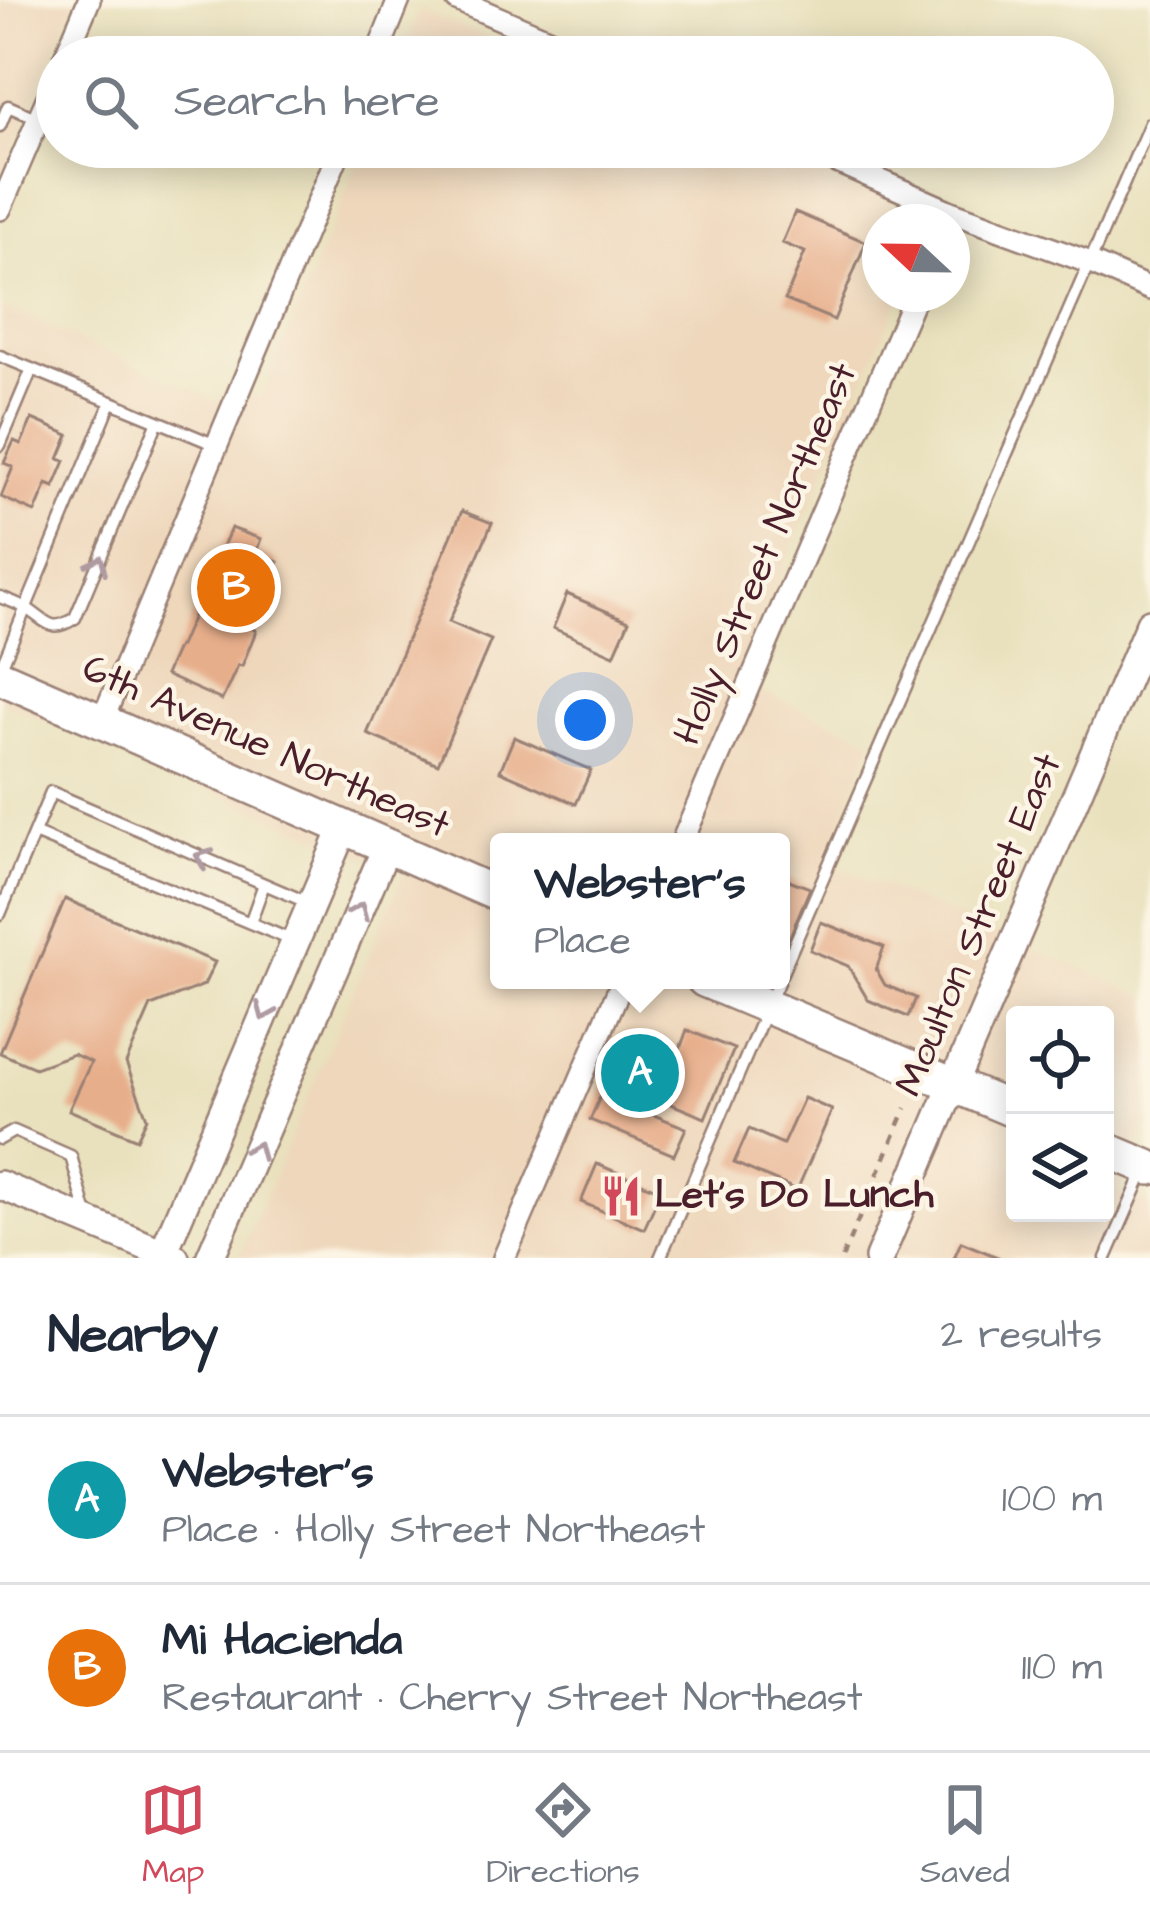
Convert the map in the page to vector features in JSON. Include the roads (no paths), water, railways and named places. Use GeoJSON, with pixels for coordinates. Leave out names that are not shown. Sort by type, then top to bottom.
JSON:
{"type":"FeatureCollection","features":[{"type":"Feature","properties":{"kind":"main road","name":"6th Avenue Northeast"},"geometry":{"type":"LineString","coordinates":[[0,674],[490,891]]}},
{"type":"Feature","properties":{"kind":"main road"},"geometry":{"type":"LineString","coordinates":[[780,989],[953,1085],[1006,1107]]}},
{"type":"Feature","properties":{"kind":"main road"},"geometry":{"type":"LineString","coordinates":[[1114,1152],[1149,1164]]}},
{"type":"Feature","properties":{"kind":"street"},"geometry":{"type":"LineString","coordinates":[[74,36],[89,0]]}},
{"type":"Feature","properties":{"kind":"street"},"geometry":{"type":"LineString","coordinates":[[384,36],[399,0]]}},
{"type":"Feature","properties":{"kind":"street"},"geometry":{"type":"LineString","coordinates":[[457,0],[540,36]]}},
{"type":"Feature","properties":{"kind":"street"},"geometry":{"type":"LineString","coordinates":[[0,209],[36,124]]}},
{"type":"Feature","properties":{"kind":"street"},"geometry":{"type":"LineString","coordinates":[[101,721],[332,168]]}},
{"type":"Feature","properties":{"kind":"street"},"geometry":{"type":"LineString","coordinates":[[847,168],[922,204]]}},
{"type":"Feature","properties":{"kind":"street"},"geometry":{"type":"LineString","coordinates":[[970,224],[1091,263],[1150,289]]}},
{"type":"Feature","properties":{"kind":"street","name":"Holly Street Northeast"},"geometry":{"type":"LineString","coordinates":[[686,833],[908,312]]}},
{"type":"Feature","properties":{"kind":"street","name":"Moulton Street East"},"geometry":{"type":"LineString","coordinates":[[879,1258],[1150,623]]}},
{"type":"Feature","properties":{"kind":"street"},"geometry":{"type":"LineString","coordinates":[[0,1185],[166,1256],[344,827]]}},
{"type":"Feature","properties":{"kind":"street"},"geometry":{"type":"LineString","coordinates":[[210,1258],[387,846]]}},
{"type":"Feature","properties":{"kind":"street"},"geometry":{"type":"LineString","coordinates":[[504,1258],[619,989]]}},
{"type":"Feature","properties":{"kind":"lane"},"geometry":{"type":"LineString","coordinates":[[0,126],[8,106],[36,118]]}},
{"type":"Feature","properties":{"kind":"lane"},"geometry":{"type":"LineString","coordinates":[[790,955],[1150,123]]}},
{"type":"Feature","properties":{"kind":"lane"},"geometry":{"type":"LineString","coordinates":[[0,356],[216,445]]}},
{"type":"Feature","properties":{"kind":"lane"},"geometry":{"type":"LineString","coordinates":[[0,445],[32,369]]}},
{"type":"Feature","properties":{"kind":"lane"},"geometry":{"type":"LineString","coordinates":[[0,674],[111,401]]}},
{"type":"Feature","properties":{"kind":"lane"},"geometry":{"type":"LineString","coordinates":[[0,597],[26,608],[47,625],[63,626],[75,618],[158,421]]}},
{"type":"Feature","properties":{"kind":"lane"},"geometry":{"type":"LineString","coordinates":[[0,914],[51,792],[311,904]]}},
{"type":"Feature","properties":{"kind":"lane"},"geometry":{"type":"LineString","coordinates":[[34,833],[295,942]]}},
{"type":"Feature","properties":{"kind":"lane"},"geometry":{"type":"LineString","coordinates":[[250,923],[264,884]]}},
{"type":"Feature","properties":{"kind":"lane"},"geometry":{"type":"LineString","coordinates":[[660,1258],[775,989]]}},
{"type":"Feature","properties":{"kind":"lane"},"geometry":{"type":"LineString","coordinates":[[0,1139],[14,1131],[71,1156],[89,1222]]}},
{"type":"Feature","properties":{"kind":"lane"},"geometry":{"type":"LineString","coordinates":[[1106,1258],[1149,1164]]}},
{"type":"Feature","properties":{"kind":"place","name":"Mi Hacienda"},"geometry":{"type":"Point","coordinates":[236,588]}},
{"type":"Feature","properties":{"kind":"place","name":"Webster's"},"geometry":{"type":"Point","coordinates":[640,1073]}},
{"type":"Feature","properties":{"kind":"place","name":"Let's Do Lunch"},"geometry":{"type":"Point","coordinates":[621,1196]}}]}
